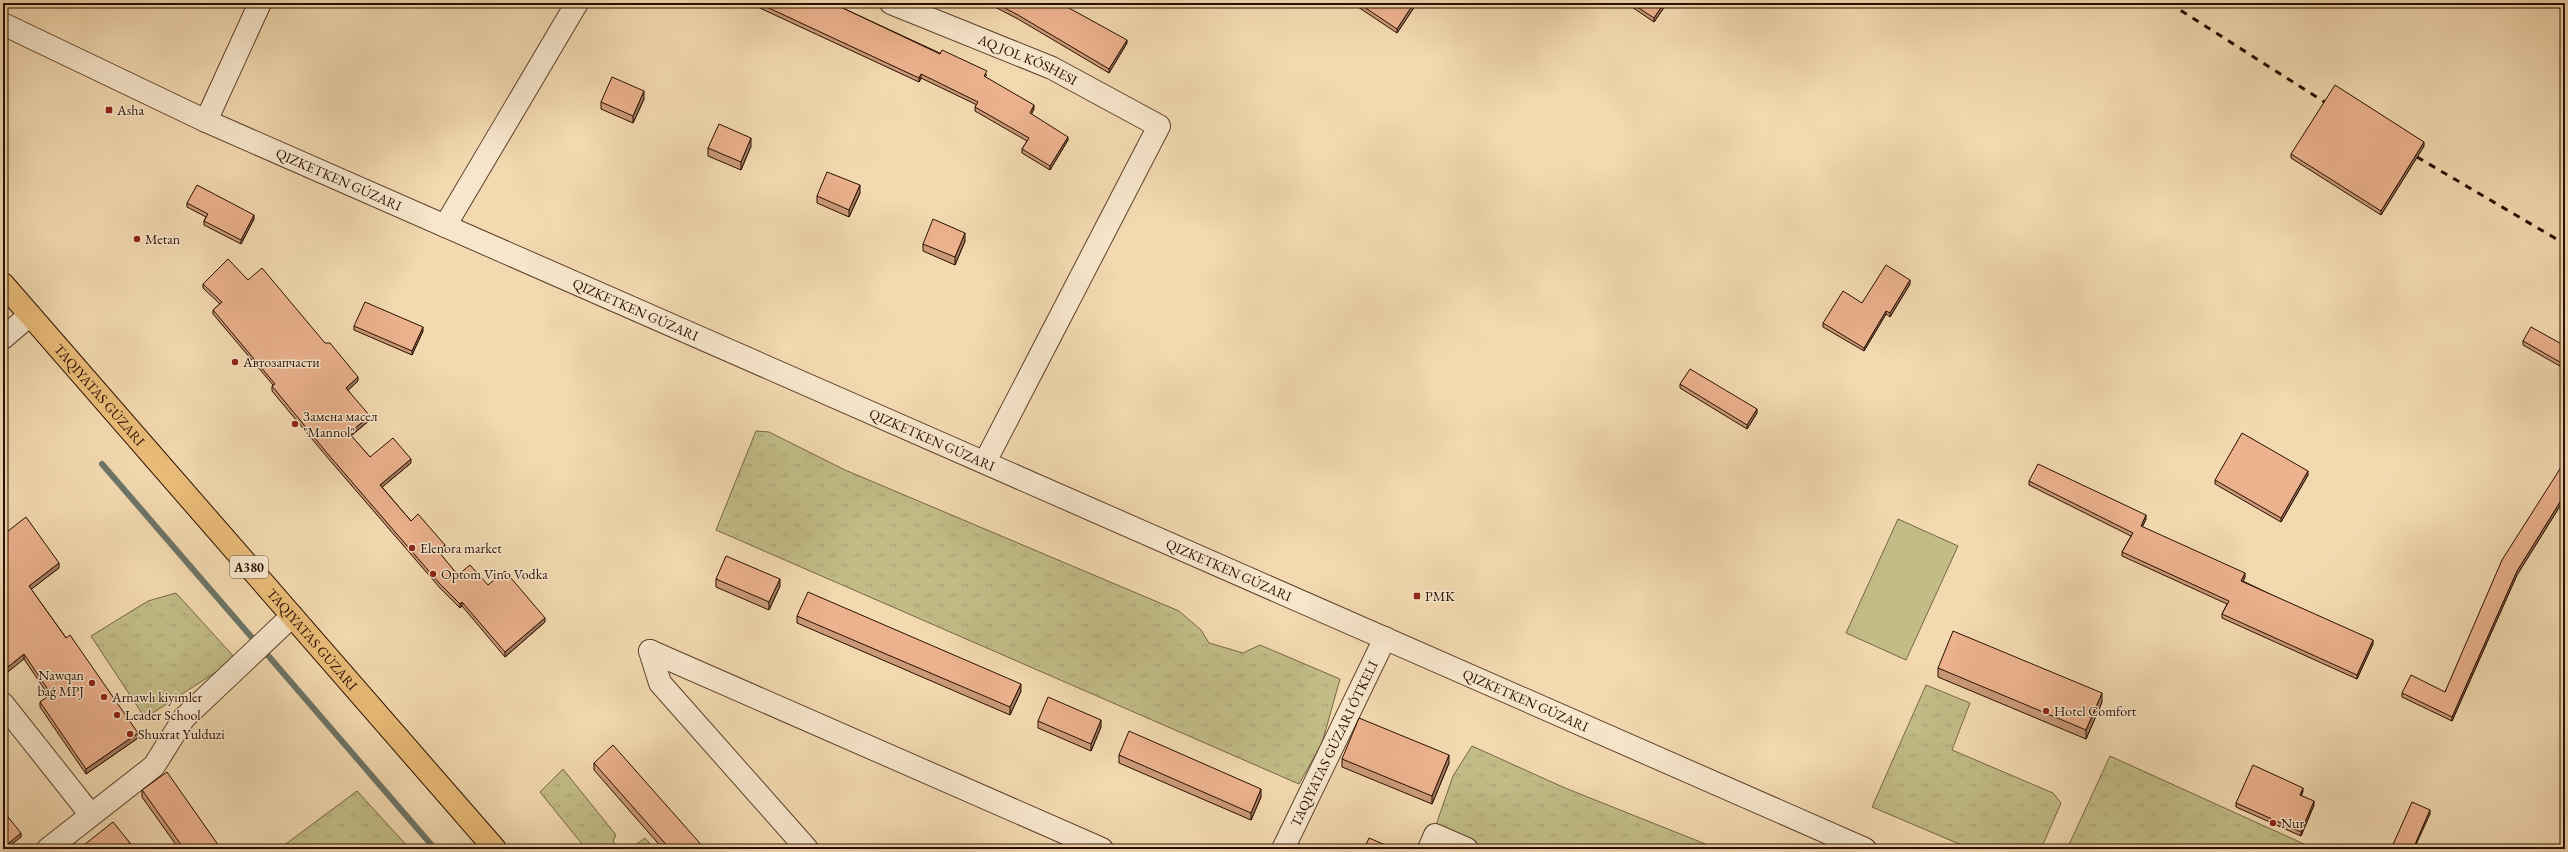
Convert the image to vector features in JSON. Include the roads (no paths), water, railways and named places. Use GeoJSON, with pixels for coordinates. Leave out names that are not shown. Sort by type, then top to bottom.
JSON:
{"type":"FeatureCollection","features":[{"type":"Feature","properties":{"kind":"highway","name":"A380"},"geometry":{"type":"LineString","coordinates":[[3,284],[495,849]]}},
{"type":"Feature","properties":{"kind":"street"},"geometry":{"type":"LineString","coordinates":[[206,121],[260,3]]}},
{"type":"Feature","properties":{"kind":"street"},"geometry":{"type":"LineString","coordinates":[[445,226],[577,3]]}},
{"type":"Feature","properties":{"kind":"street","name":"AQ JOL KÓSHESI"},"geometry":{"type":"LineString","coordinates":[[891,3],[1052,68],[1159,126],[985,462]]}},
{"type":"Feature","properties":{"kind":"street"},"geometry":{"type":"LineString","coordinates":[[3,24],[206,121],[1865,849]]}},
{"type":"Feature","properties":{"kind":"street"},"geometry":{"type":"LineString","coordinates":[[3,338],[30,314]]}},
{"type":"Feature","properties":{"kind":"street"},"geometry":{"type":"LineString","coordinates":[[48,849],[154,766],[184,718],[292,616]]}},
{"type":"Feature","properties":{"kind":"street"},"geometry":{"type":"LineString","coordinates":[[1283,849],[1385,638]]}},
{"type":"Feature","properties":{"kind":"street"},"geometry":{"type":"LineString","coordinates":[[807,849],[660,683],[650,651],[1102,849]]}},
{"type":"Feature","properties":{"kind":"street"},"geometry":{"type":"LineString","coordinates":[[3,704],[91,814]]}},
{"type":"Feature","properties":{"kind":"street"},"geometry":{"type":"LineString","coordinates":[[1429,849],[1435,835],[1467,849]]}},
{"type":"Feature","properties":{"kind":"waterway"},"geometry":{"type":"LineString","coordinates":[[102,464],[254,640]]}},
{"type":"Feature","properties":{"kind":"waterway"},"geometry":{"type":"LineString","coordinates":[[265,652],[435,849]]}},
{"type":"Feature","properties":{"kind":"railway"},"geometry":{"type":"LineString","coordinates":[[2169,3],[2326,103]]}},
{"type":"Feature","properties":{"kind":"railway"},"geometry":{"type":"LineString","coordinates":[[2417,157],[2565,244]]}},
{"type":"Feature","properties":{"kind":"place","name":"Asha"},"geometry":{"type":"Point","coordinates":[109,110]}},
{"type":"Feature","properties":{"kind":"place","name":"Metan"},"geometry":{"type":"Point","coordinates":[137,239]}},
{"type":"Feature","properties":{"kind":"place","name":"Автозапчасти"},"geometry":{"type":"Point","coordinates":[235,362]}},
{"type":"Feature","properties":{"kind":"place","name":"Замена масел \"Mannol\""},"geometry":{"type":"Point","coordinates":[295,424]}},
{"type":"Feature","properties":{"kind":"place","name":"Elenora market"},"geometry":{"type":"Point","coordinates":[412,548]}},
{"type":"Feature","properties":{"kind":"place","name":"Optom Vino Vodka"},"geometry":{"type":"Point","coordinates":[433,574]}},
{"type":"Feature","properties":{"kind":"place","name":"PMK"},"geometry":{"type":"Point","coordinates":[1417,596]}},
{"type":"Feature","properties":{"kind":"place","name":"Nawqan baǵ MPJ"},"geometry":{"type":"Point","coordinates":[92,683]}},
{"type":"Feature","properties":{"kind":"place","name":"Arnawlı kiyimler"},"geometry":{"type":"Point","coordinates":[104,697]}},
{"type":"Feature","properties":{"kind":"place","name":"Hotel Comfort"},"geometry":{"type":"Point","coordinates":[2046,711]}},
{"type":"Feature","properties":{"kind":"place","name":"Leader School"},"geometry":{"type":"Point","coordinates":[117,715]}},
{"type":"Feature","properties":{"kind":"place","name":"Shuxrat Yulduzi"},"geometry":{"type":"Point","coordinates":[130,734]}},
{"type":"Feature","properties":{"kind":"place","name":"Nur"},"geometry":{"type":"Point","coordinates":[2273,823]}}]}
